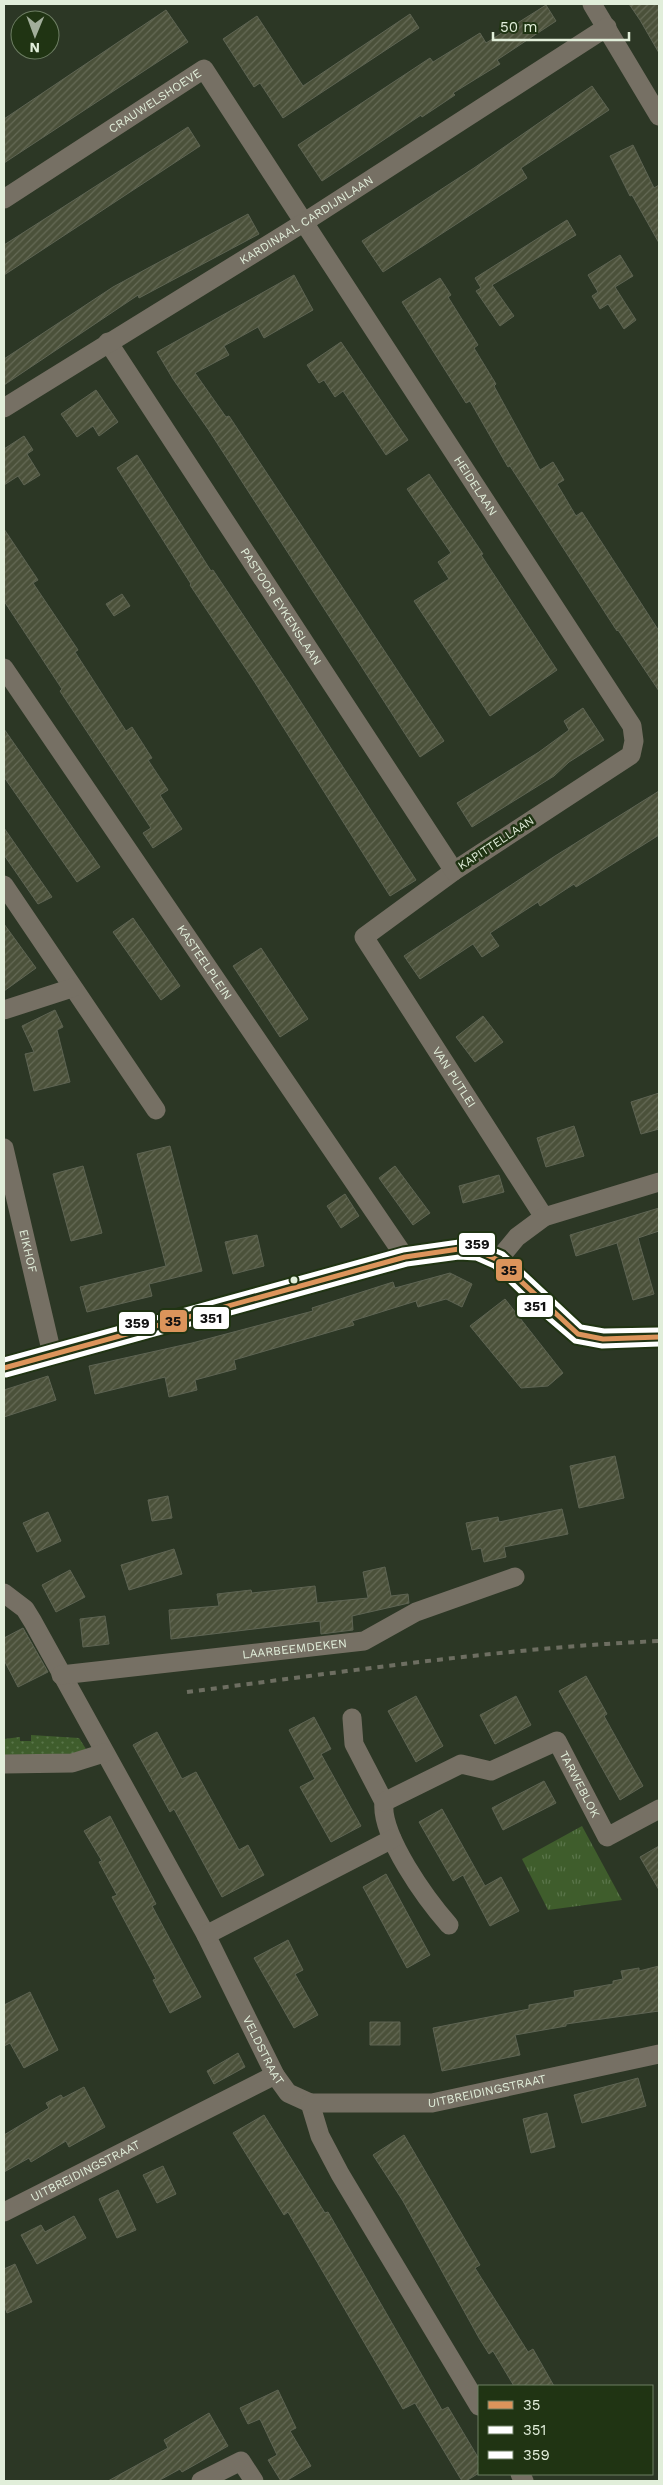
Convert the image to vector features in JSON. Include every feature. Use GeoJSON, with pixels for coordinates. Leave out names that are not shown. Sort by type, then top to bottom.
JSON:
{"type":"FeatureCollection","features":[{"type":"Feature","properties":{"kind":"street"},"geometry":{"type":"LineString","coordinates":[[592,4],[659,116]]}},
{"type":"Feature","properties":{"kind":"street","name":"KARDINAAL CARDIJNLAAN"},"geometry":{"type":"LineString","coordinates":[[4,408],[303,223],[607,27]]}},
{"type":"Feature","properties":{"kind":"street","name":"CRAUWELSHOEVE"},"geometry":{"type":"LineString","coordinates":[[4,199],[204,69],[303,223]]}},
{"type":"Feature","properties":{"kind":"street","name":"HEIDELAAN"},"geometry":{"type":"LineString","coordinates":[[303,223],[632,726],[634,741],[631,755]]}},
{"type":"Feature","properties":{"kind":"street","name":"PASTOOR EYKENSLAAN"},"geometry":{"type":"LineString","coordinates":[[108,342],[454,871]]}},
{"type":"Feature","properties":{"kind":"street","name":"KASTEELPLEIN"},"geometry":{"type":"LineString","coordinates":[[4,668],[405,1257]]}},
{"type":"Feature","properties":{"kind":"street","name":"KAPITTELLAAN"},"geometry":{"type":"LineString","coordinates":[[364,937],[454,871],[631,755]]}},
{"type":"Feature","properties":{"kind":"street"},"geometry":{"type":"LineString","coordinates":[[4,885],[156,1110]]}},
{"type":"Feature","properties":{"kind":"street","name":"VAN PUTLEI"},"geometry":{"type":"LineString","coordinates":[[364,937],[544,1217]]}},
{"type":"Feature","properties":{"kind":"street"},"geometry":{"type":"LineString","coordinates":[[4,1010],[72,988]]}},
{"type":"Feature","properties":{"kind":"street","name":"EIKHOF"},"geometry":{"type":"LineString","coordinates":[[4,1148],[52,1354]]}},
{"type":"Feature","properties":{"kind":"street"},"geometry":{"type":"LineString","coordinates":[[498,1260],[517,1236],[544,1217],[659,1182]]}},
{"type":"Feature","properties":{"kind":"street"},"geometry":{"type":"LineString","coordinates":[[4,1368],[405,1257],[459,1249],[478,1251],[498,1260],[552,1312],[578,1334],[603,1340],[659,1337]]}},
{"type":"Feature","properties":{"kind":"street","name":"LAARBEEMDEKEN"},"geometry":{"type":"LineString","coordinates":[[62,1675],[364,1641],[416,1612],[515,1577]]}},
{"type":"Feature","properties":{"kind":"street","name":"VELDSTRAAT"},"geometry":{"type":"LineString","coordinates":[[4,1593],[25,1609],[206,1935],[275,2075],[288,2093],[310,2103]]}},
{"type":"Feature","properties":{"kind":"street"},"geometry":{"type":"LineString","coordinates":[[352,1718],[354,1744],[384,1802],[382,1812],[392,1838],[427,1900],[449,1925]]}},
{"type":"Feature","properties":{"kind":"street","name":"TARWEBLOK"},"geometry":{"type":"LineString","coordinates":[[384,1802],[461,1764],[491,1771],[557,1740],[607,1837],[659,1809]]}},
{"type":"Feature","properties":{"kind":"street"},"geometry":{"type":"LineString","coordinates":[[4,1764],[72,1763],[104,1753]]}},
{"type":"Feature","properties":{"kind":"street"},"geometry":{"type":"LineString","coordinates":[[206,1935],[392,1838]]}},
{"type":"Feature","properties":{"kind":"street","name":"UITBREIDINGSTRAAT"},"geometry":{"type":"LineString","coordinates":[[310,2103],[432,2103],[659,2054]]}},
{"type":"Feature","properties":{"kind":"street","name":"UITBREIDINGSTRAAT"},"geometry":{"type":"LineString","coordinates":[[4,2212],[275,2075]]}},
{"type":"Feature","properties":{"kind":"street"},"geometry":{"type":"LineString","coordinates":[[310,2103],[320,2136],[340,2174],[478,2404]]}},
{"type":"Feature","properties":{"kind":"street"},"geometry":{"type":"LineString","coordinates":[[201,2481],[241,2461],[254,2481]]}},
{"type":"Feature","properties":{"kind":"green space"},"geometry":{"type":"Polygon","coordinates":[[[31,1735],[79,1738],[86,1749],[85,1754],[4,1759],[4,1739],[20,1737],[20,1741],[31,1741],[31,1735]]]}},
{"type":"Feature","properties":{"kind":"green space"},"geometry":{"type":"Polygon","coordinates":[[[582,1826],[622,1900],[548,1910],[522,1859],[582,1826]]]}},
{"type":"Feature","properties":{"kind":"building"},"geometry":{"type":"Polygon","coordinates":[[[629,4],[659,4],[659,53],[640,20],[629,4]]]}},
{"type":"Feature","properties":{"kind":"building"},"geometry":{"type":"Polygon","coordinates":[[[546,5],[556,21],[497,60],[500,64],[453,93],[455,95],[422,117],[421,115],[322,181],[298,145],[430,58],[433,62],[480,33],[486,43],[546,5]]]}},
{"type":"Feature","properties":{"kind":"building"},"geometry":{"type":"Polygon","coordinates":[[[166,10],[188,42],[4,163],[4,119],[166,10]]]}},
{"type":"Feature","properties":{"kind":"building"},"geometry":{"type":"Polygon","coordinates":[[[410,14],[419,28],[283,118],[260,83],[254,87],[223,39],[257,16],[303,86],[410,14]]]}},
{"type":"Feature","properties":{"kind":"building"},"geometry":{"type":"Polygon","coordinates":[[[592,86],[609,110],[521,168],[527,178],[383,272],[362,241],[474,168],[592,86]]]}},
{"type":"Feature","properties":{"kind":"building"},"geometry":{"type":"Polygon","coordinates":[[[188,127],[200,146],[4,275],[4,245],[188,127]]]}},
{"type":"Feature","properties":{"kind":"building"},"geometry":{"type":"Polygon","coordinates":[[[633,145],[654,188],[659,185],[659,243],[632,195],[630,196],[610,156],[633,145]]]}},
{"type":"Feature","properties":{"kind":"building"},"geometry":{"type":"Polygon","coordinates":[[[248,214],[259,234],[139,298],[138,295],[4,385],[4,359],[113,287],[248,214]]]}},
{"type":"Feature","properties":{"kind":"building"},"geometry":{"type":"Polygon","coordinates":[[[567,220],[576,235],[492,285],[514,316],[500,326],[476,291],[481,288],[475,278],[567,220]]]}},
{"type":"Feature","properties":{"kind":"building"},"geometry":{"type":"Polygon","coordinates":[[[620,255],[633,276],[615,287],[636,320],[624,329],[608,304],[600,309],[592,296],[598,292],[588,275],[620,255]]]}},
{"type":"Feature","properties":{"kind":"building"},"geometry":{"type":"Polygon","coordinates":[[[294,275],[313,310],[264,338],[258,327],[224,346],[229,355],[195,373],[226,417],[229,416],[444,741],[420,757],[157,352],[294,275]]]}},
{"type":"Feature","properties":{"kind":"building"},"geometry":{"type":"Polygon","coordinates":[[[440,278],[451,295],[448,297],[478,345],[474,348],[496,384],[494,386],[540,470],[553,462],[564,480],[557,484],[576,516],[582,512],[659,631],[659,691],[617,631],[510,466],[508,467],[470,401],[466,403],[402,302],[440,278]]]}},
{"type":"Feature","properties":{"kind":"building"},"geometry":{"type":"Polygon","coordinates":[[[341,342],[408,440],[386,455],[343,391],[335,397],[324,380],[319,383],[307,365],[341,342]]]}},
{"type":"Feature","properties":{"kind":"building"},"geometry":{"type":"Polygon","coordinates":[[[96,390],[118,422],[99,436],[93,426],[77,437],[61,414],[96,390]]]}},
{"type":"Feature","properties":{"kind":"building"},"geometry":{"type":"Polygon","coordinates":[[[24,436],[33,450],[27,454],[40,475],[24,485],[18,476],[4,485],[4,449],[24,436]]]}},
{"type":"Feature","properties":{"kind":"building"},"geometry":{"type":"Polygon","coordinates":[[[137,455],[211,571],[213,570],[290,685],[416,880],[390,896],[117,468],[137,455]]]}},
{"type":"Feature","properties":{"kind":"building"},"geometry":{"type":"Polygon","coordinates":[[[429,474],[557,670],[490,716],[414,601],[449,579],[438,562],[451,553],[407,489],[429,474]]]}},
{"type":"Feature","properties":{"kind":"building"},"geometry":{"type":"Polygon","coordinates":[[[4,529],[38,580],[33,583],[78,650],[75,652],[126,731],[132,727],[152,758],[148,760],[168,790],[160,795],[182,829],[153,848],[143,833],[151,828],[60,691],[62,689],[4,601],[4,529]]]}},
{"type":"Feature","properties":{"kind":"building"},"geometry":{"type":"Polygon","coordinates":[[[122,594],[130,606],[114,616],[106,604],[122,594]]]}},
{"type":"Feature","properties":{"kind":"building"},"geometry":{"type":"Polygon","coordinates":[[[583,708],[604,740],[569,762],[554,776],[472,827],[457,803],[539,752],[569,730],[564,721],[583,708]]]}},
{"type":"Feature","properties":{"kind":"building"},"geometry":{"type":"Polygon","coordinates":[[[4,729],[100,867],[77,882],[4,777],[4,729]]]}},
{"type":"Feature","properties":{"kind":"building"},"geometry":{"type":"Polygon","coordinates":[[[659,791],[659,835],[576,887],[574,884],[540,906],[538,902],[490,933],[499,946],[482,957],[473,944],[420,979],[404,956],[555,856],[659,791]]]}},
{"type":"Feature","properties":{"kind":"building"},"geometry":{"type":"Polygon","coordinates":[[[4,828],[52,897],[38,904],[4,855],[4,828]]]}},
{"type":"Feature","properties":{"kind":"building"},"geometry":{"type":"Polygon","coordinates":[[[133,918],[180,986],[161,1000],[113,932],[133,918]]]}},
{"type":"Feature","properties":{"kind":"building"},"geometry":{"type":"Polygon","coordinates":[[[4,924],[36,968],[4,991],[4,924]]]}},
{"type":"Feature","properties":{"kind":"building"},"geometry":{"type":"Polygon","coordinates":[[[261,948],[308,1019],[280,1037],[233,966],[261,948]]]}},
{"type":"Feature","properties":{"kind":"building"},"geometry":{"type":"Polygon","coordinates":[[[55,1010],[63,1027],[57,1030],[70,1082],[34,1091],[25,1054],[34,1052],[22,1026],[55,1010]]]}},
{"type":"Feature","properties":{"kind":"building"},"geometry":{"type":"Polygon","coordinates":[[[483,1016],[503,1042],[475,1062],[456,1037],[483,1016]]]}},
{"type":"Feature","properties":{"kind":"building"},"geometry":{"type":"Polygon","coordinates":[[[659,1093],[659,1129],[641,1134],[631,1102],[659,1093]]]}},
{"type":"Feature","properties":{"kind":"building"},"geometry":{"type":"Polygon","coordinates":[[[574,1126],[584,1156],[546,1167],[537,1138],[574,1126]]]}},
{"type":"Feature","properties":{"kind":"building"},"geometry":{"type":"Polygon","coordinates":[[[170,1146],[202,1271],[149,1284],[152,1296],[87,1312],[80,1287],[166,1266],[137,1154],[170,1146]]]}},
{"type":"Feature","properties":{"kind":"building"},"geometry":{"type":"Polygon","coordinates":[[[83,1166],[102,1233],[71,1241],[53,1174],[83,1166]]]}},
{"type":"Feature","properties":{"kind":"building"},"geometry":{"type":"Polygon","coordinates":[[[395,1166],[430,1213],[413,1225],[379,1178],[395,1166]]]}},
{"type":"Feature","properties":{"kind":"building"},"geometry":{"type":"Polygon","coordinates":[[[499,1175],[504,1192],[463,1203],[459,1186],[499,1175]]]}},
{"type":"Feature","properties":{"kind":"building"},"geometry":{"type":"Polygon","coordinates":[[[345,1194],[359,1216],[341,1228],[327,1206],[345,1194]]]}},
{"type":"Feature","properties":{"kind":"building"},"geometry":{"type":"Polygon","coordinates":[[[659,1208],[659,1231],[638,1238],[654,1294],[633,1300],[617,1243],[576,1256],[570,1235],[659,1208]]]}},
{"type":"Feature","properties":{"kind":"building"},"geometry":{"type":"Polygon","coordinates":[[[257,1235],[264,1266],[233,1274],[225,1242],[257,1235]]]}},
{"type":"Feature","properties":{"kind":"building"},"geometry":{"type":"Polygon","coordinates":[[[450,1273],[472,1284],[462,1307],[446,1299],[418,1307],[416,1301],[352,1321],[354,1325],[234,1360],[236,1369],[195,1380],[197,1390],[169,1397],[165,1377],[95,1394],[89,1366],[192,1343],[313,1311],[312,1308],[393,1282],[395,1288],[450,1273]]]}},
{"type":"Feature","properties":{"kind":"building"},"geometry":{"type":"Polygon","coordinates":[[[505,1299],[563,1373],[548,1386],[521,1388],[470,1326],[505,1299]]]}},
{"type":"Feature","properties":{"kind":"building"},"geometry":{"type":"Polygon","coordinates":[[[48,1376],[56,1400],[4,1417],[4,1390],[48,1376]]]}},
{"type":"Feature","properties":{"kind":"building"},"geometry":{"type":"Polygon","coordinates":[[[615,1456],[624,1498],[579,1508],[570,1466],[615,1456]]]}},
{"type":"Feature","properties":{"kind":"building"},"geometry":{"type":"Polygon","coordinates":[[[168,1496],[172,1518],[152,1521],[148,1500],[168,1496]]]}},
{"type":"Feature","properties":{"kind":"building"},"geometry":{"type":"Polygon","coordinates":[[[562,1509],[568,1534],[504,1547],[506,1557],[484,1562],[481,1548],[472,1550],[466,1523],[498,1517],[499,1522],[562,1509]]]}},
{"type":"Feature","properties":{"kind":"building"},"geometry":{"type":"Polygon","coordinates":[[[48,1512],[61,1541],[37,1552],[23,1523],[48,1512]]]}},
{"type":"Feature","properties":{"kind":"building"},"geometry":{"type":"Polygon","coordinates":[[[174,1549],[182,1574],[129,1590],[121,1565],[174,1549]]]}},
{"type":"Feature","properties":{"kind":"building"},"geometry":{"type":"Polygon","coordinates":[[[385,1567],[391,1596],[408,1594],[409,1603],[352,1616],[353,1630],[321,1634],[320,1621],[171,1639],[169,1610],[219,1606],[217,1594],[251,1590],[252,1593],[315,1586],[317,1603],[368,1598],[363,1572],[385,1567]]]}},
{"type":"Feature","properties":{"kind":"building"},"geometry":{"type":"Polygon","coordinates":[[[70,1570],[85,1597],[56,1612],[42,1585],[70,1570]]]}},
{"type":"Feature","properties":{"kind":"building"},"geometry":{"type":"Polygon","coordinates":[[[105,1616],[109,1644],[83,1647],[80,1619],[105,1616]]]}},
{"type":"Feature","properties":{"kind":"building"},"geometry":{"type":"Polygon","coordinates":[[[23,1628],[48,1672],[18,1687],[4,1660],[4,1638],[23,1628]]]}},
{"type":"Feature","properties":{"kind":"building"},"geometry":{"type":"Polygon","coordinates":[[[586,1676],[607,1714],[604,1716],[643,1786],[620,1800],[559,1691],[586,1676]]]}},
{"type":"Feature","properties":{"kind":"building"},"geometry":{"type":"Polygon","coordinates":[[[416,1696],[443,1746],[416,1762],[388,1711],[416,1696]]]}},
{"type":"Feature","properties":{"kind":"building"},"geometry":{"type":"Polygon","coordinates":[[[516,1696],[531,1725],[495,1744],[480,1715],[516,1696]]]}},
{"type":"Feature","properties":{"kind":"building"},"geometry":{"type":"Polygon","coordinates":[[[314,1717],[331,1749],[321,1754],[361,1826],[331,1842],[300,1787],[315,1779],[289,1730],[314,1717]]]}},
{"type":"Feature","properties":{"kind":"building"},"geometry":{"type":"Polygon","coordinates":[[[157,1732],[182,1779],[196,1772],[239,1850],[248,1845],[264,1875],[222,1897],[174,1809],[170,1812],[133,1745],[157,1732]]]}},
{"type":"Feature","properties":{"kind":"building"},"geometry":{"type":"Polygon","coordinates":[[[544,1781],[556,1803],[503,1830],[492,1808],[544,1781]]]}},
{"type":"Feature","properties":{"kind":"building"},"geometry":{"type":"Polygon","coordinates":[[[442,1809],[485,1886],[501,1877],[519,1911],[490,1926],[463,1875],[453,1881],[419,1822],[442,1809]]]}},
{"type":"Feature","properties":{"kind":"building"},"geometry":{"type":"Polygon","coordinates":[[[110,1816],[156,1904],[152,1906],[201,1997],[170,2013],[153,1980],[156,1979],[112,1897],[117,1895],[99,1862],[102,1861],[84,1831],[110,1816]]]}},
{"type":"Feature","properties":{"kind":"building"},"geometry":{"type":"Polygon","coordinates":[[[659,1846],[659,1890],[640,1857],[659,1846]]]}},
{"type":"Feature","properties":{"kind":"building"},"geometry":{"type":"Polygon","coordinates":[[[386,1874],[430,1955],[407,1968],[363,1887],[386,1874]]]}},
{"type":"Feature","properties":{"kind":"building"},"geometry":{"type":"Polygon","coordinates":[[[288,1940],[303,1970],[295,1974],[318,2015],[294,2028],[254,1958],[288,1940]]]}},
{"type":"Feature","properties":{"kind":"building"},"geometry":{"type":"Polygon","coordinates":[[[659,1966],[659,2011],[566,2024],[566,2026],[515,2035],[520,2055],[442,2071],[433,2028],[529,2009],[529,2005],[575,1997],[574,1991],[613,1984],[613,1981],[623,1979],[621,1971],[639,1968],[639,1971],[659,1966]]]}},
{"type":"Feature","properties":{"kind":"building"},"geometry":{"type":"Polygon","coordinates":[[[30,1992],[58,2050],[24,2068],[10,2043],[4,2046],[4,2005],[30,1992]]]}},
{"type":"Feature","properties":{"kind":"building"},"geometry":{"type":"Polygon","coordinates":[[[370,2022],[400,2022],[400,2045],[370,2045],[370,2022]]]}},
{"type":"Feature","properties":{"kind":"building"},"geometry":{"type":"Polygon","coordinates":[[[238,2053],[245,2067],[214,2084],[207,2071],[238,2053]]]}},
{"type":"Feature","properties":{"kind":"building"},"geometry":{"type":"Polygon","coordinates":[[[638,2078],[646,2106],[582,2123],[574,2095],[638,2078]]]}},
{"type":"Feature","properties":{"kind":"building"},"geometry":{"type":"Polygon","coordinates":[[[84,2087],[105,2127],[69,2147],[66,2141],[31,2162],[29,2158],[4,2172],[4,2135],[49,2108],[46,2103],[61,2095],[63,2098],[84,2087]]]}},
{"type":"Feature","properties":{"kind":"building"},"geometry":{"type":"Polygon","coordinates":[[[547,2113],[555,2147],[531,2153],[523,2119],[547,2113]]]}},
{"type":"Feature","properties":{"kind":"building"},"geometry":{"type":"Polygon","coordinates":[[[264,2115],[325,2213],[328,2212],[442,2410],[448,2407],[478,2457],[478,2474],[466,2481],[462,2481],[415,2403],[403,2409],[288,2212],[284,2215],[233,2133],[264,2115]]]}},
{"type":"Feature","properties":{"kind":"building"},"geometry":{"type":"Polygon","coordinates":[[[404,2135],[480,2265],[475,2268],[528,2352],[533,2349],[553,2385],[513,2385],[493,2351],[489,2354],[403,2201],[373,2155],[404,2135]]]}},
{"type":"Feature","properties":{"kind":"building"},"geometry":{"type":"Polygon","coordinates":[[[163,2166],[176,2194],[157,2203],[143,2175],[163,2166]]]}},
{"type":"Feature","properties":{"kind":"building"},"geometry":{"type":"Polygon","coordinates":[[[118,2190],[136,2230],[117,2238],[99,2199],[118,2190]]]}},
{"type":"Feature","properties":{"kind":"building"},"geometry":{"type":"Polygon","coordinates":[[[74,2216],[86,2238],[37,2264],[21,2235],[41,2225],[45,2232],[74,2216]]]}},
{"type":"Feature","properties":{"kind":"building"},"geometry":{"type":"Polygon","coordinates":[[[15,2264],[32,2302],[7,2313],[4,2305],[4,2269],[15,2264]]]}},
{"type":"Feature","properties":{"kind":"building"},"geometry":{"type":"Polygon","coordinates":[[[278,2390],[296,2428],[290,2431],[311,2466],[286,2481],[281,2481],[268,2460],[277,2455],[260,2419],[248,2424],[240,2408],[278,2390]]]}},
{"type":"Feature","properties":{"kind":"building"},"geometry":{"type":"Polygon","coordinates":[[[209,2413],[228,2446],[182,2472],[180,2469],[158,2481],[108,2481],[168,2448],[164,2440],[209,2413]]]}},
{"type":"Feature","properties":{"kind":"railway"},"geometry":{"type":"LineString","coordinates":[[187,1692],[482,1655],[600,1644],[659,1641]]}},
{"type":"Feature","properties":{"kind":"transit line","name":"359"},"geometry":{"type":"LineString","coordinates":[[4,1360],[403,1250],[459,1242],[480,1244],[503,1254],[581,1327],[604,1331],[659,1330]]}},
{"type":"Feature","properties":{"kind":"transit line","name":"35"},"geometry":{"type":"LineString","coordinates":[[4,1368],[405,1257],[459,1249],[478,1251],[498,1260],[578,1334],[603,1339],[659,1337]]}},
{"type":"Feature","properties":{"kind":"transit line","name":"351"},"geometry":{"type":"LineString","coordinates":[[6,1375],[407,1264],[459,1257],[476,1258],[494,1266],[575,1341],[602,1346],[659,1344]]}}]}
